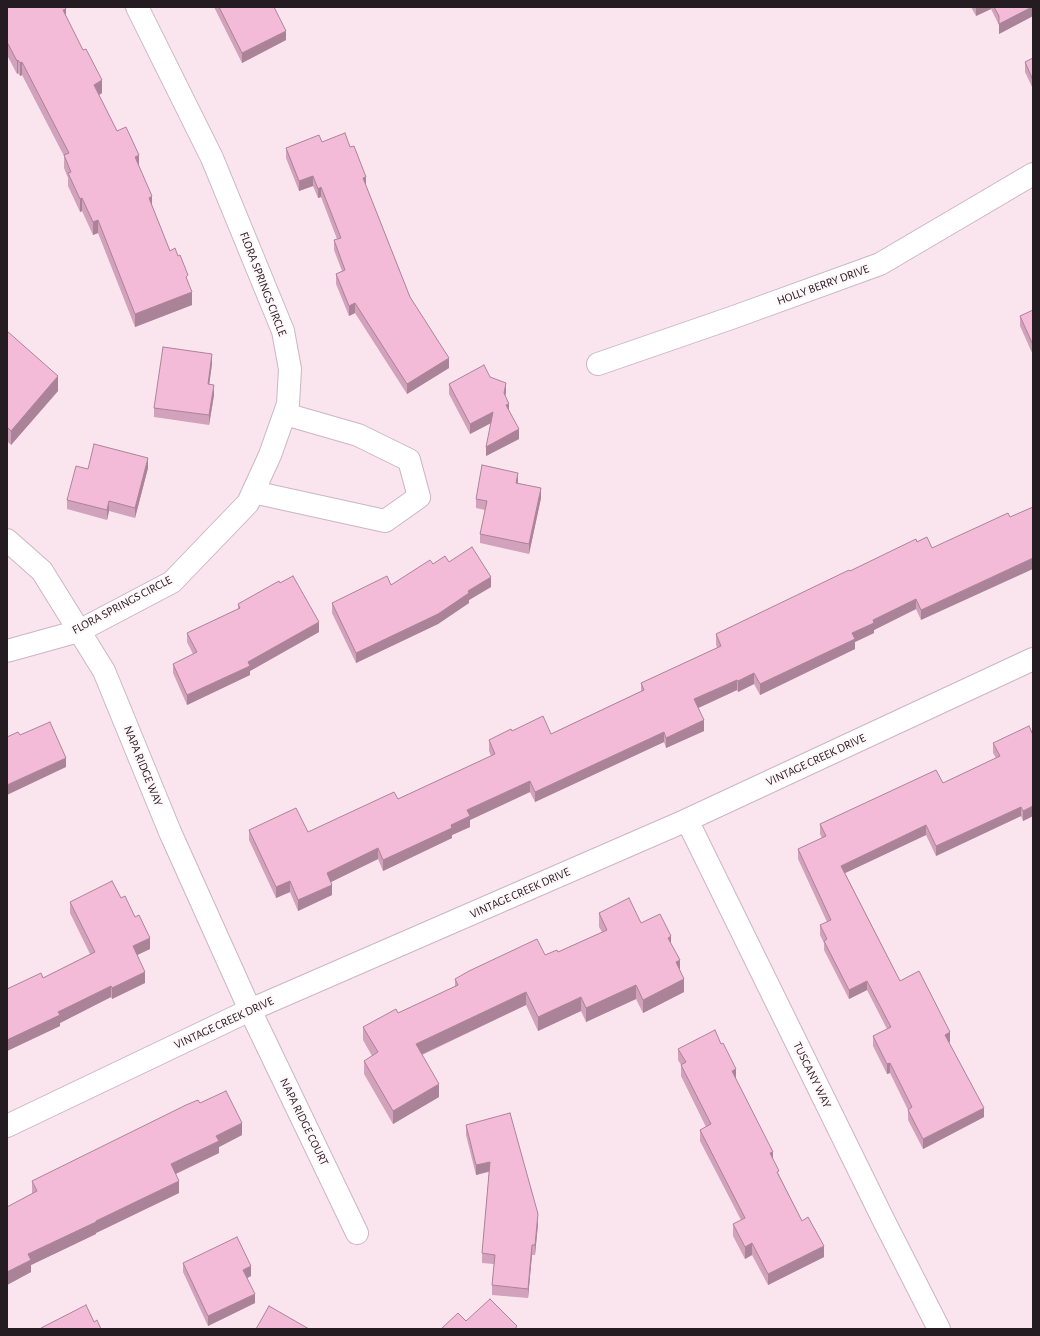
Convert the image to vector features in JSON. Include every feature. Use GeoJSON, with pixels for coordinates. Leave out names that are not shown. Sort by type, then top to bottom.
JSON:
{"type":"FeatureCollection","features":[{"type":"Feature","properties":{"kind":"street","name":"FLORA SPRINGS CIRCLE"},"geometry":{"type":"LineString","coordinates":[[7,651],[79,631],[172,582],[248,503],[270,455],[288,404],[290,369],[283,331],[212,158],[137,7]]}},
{"type":"Feature","properties":{"kind":"street","name":"HOLLY BERRY DRIVE"},"geometry":{"type":"LineString","coordinates":[[598,364],[880,264],[1033,174]]}},
{"type":"Feature","properties":{"kind":"street"},"geometry":{"type":"LineString","coordinates":[[253,492],[385,521],[419,497],[409,460],[358,435],[285,414]]}},
{"type":"Feature","properties":{"kind":"street","name":"NAPA RIDGE WAY"},"geometry":{"type":"LineString","coordinates":[[7,540],[42,571],[104,671],[170,832],[250,1010]]}},
{"type":"Feature","properties":{"kind":"street","name":"VINTAGE CREEK DRIVE"},"geometry":{"type":"LineString","coordinates":[[7,1126],[250,1010],[687,820],[1033,659]]}},
{"type":"Feature","properties":{"kind":"street","name":"TUSCANY WAY"},"geometry":{"type":"LineString","coordinates":[[687,820],[939,1329]]}},
{"type":"Feature","properties":{"kind":"street","name":"NAPA RIDGE COURT"},"geometry":{"type":"LineString","coordinates":[[250,1010],[357,1233]]}},
{"type":"Feature","properties":{"kind":"building"},"geometry":{"type":"Polygon","coordinates":[[[7,7],[65,7],[66,9],[63,10],[83,50],[86,49],[102,80],[94,85],[117,131],[126,127],[139,155],[135,157],[152,196],[149,198],[170,251],[175,248],[178,256],[180,255],[188,275],[186,277],[192,292],[135,314],[98,220],[93,222],[68,173],[71,172],[64,155],[69,153],[22,62],[20,63],[18,60],[17,61],[7,42],[7,7]]]}},
{"type":"Feature","properties":{"kind":"building"},"geometry":{"type":"Polygon","coordinates":[[[219,7],[274,7],[286,31],[242,53],[219,7]]]}},
{"type":"Feature","properties":{"kind":"building"},"geometry":{"type":"Polygon","coordinates":[[[994,7],[1032,7],[999,24],[999,16],[994,7]]]}},
{"type":"Feature","properties":{"kind":"building"},"geometry":{"type":"Polygon","coordinates":[[[1033,58],[1033,80],[1025,62],[1033,58]]]}},
{"type":"Feature","properties":{"kind":"building"},"geometry":{"type":"Polygon","coordinates":[[[345,133],[350,147],[354,146],[366,177],[363,178],[410,297],[449,358],[407,384],[355,303],[349,306],[336,274],[345,270],[334,240],[341,238],[321,187],[318,189],[313,176],[299,181],[286,148],[319,135],[322,142],[345,133]]]}},
{"type":"Feature","properties":{"kind":"building"},"geometry":{"type":"Polygon","coordinates":[[[1033,310],[1033,345],[1020,316],[1033,310]]]}},
{"type":"Feature","properties":{"kind":"building"},"geometry":{"type":"Polygon","coordinates":[[[7,331],[58,376],[11,431],[7,427],[7,331]]]}},
{"type":"Feature","properties":{"kind":"building"},"geometry":{"type":"Polygon","coordinates":[[[163,347],[212,354],[208,384],[214,385],[209,415],[154,408],[163,347]]]}},
{"type":"Feature","properties":{"kind":"building"},"geometry":{"type":"Polygon","coordinates":[[[484,365],[490,377],[506,383],[504,393],[509,404],[506,405],[519,429],[486,447],[493,412],[470,424],[449,384],[484,365]]]}},
{"type":"Feature","properties":{"kind":"building"},"geometry":{"type":"Polygon","coordinates":[[[94,444],[148,458],[135,508],[109,501],[107,510],[67,500],[76,466],[88,469],[94,444]]]}},
{"type":"Feature","properties":{"kind":"building"},"geometry":{"type":"Polygon","coordinates":[[[482,465],[518,473],[516,483],[541,488],[529,544],[480,534],[487,501],[476,499],[482,465]]]}},
{"type":"Feature","properties":{"kind":"building"},"geometry":{"type":"Polygon","coordinates":[[[1033,507],[1033,558],[921,610],[916,599],[873,620],[874,623],[852,633],[855,639],[760,684],[754,673],[694,699],[704,720],[666,738],[664,732],[535,792],[530,781],[467,810],[470,816],[451,825],[452,828],[383,860],[378,848],[327,873],[332,885],[298,900],[290,881],[276,887],[249,830],[296,808],[308,832],[394,792],[398,799],[495,754],[489,740],[511,729],[512,731],[543,716],[551,734],[644,690],[641,683],[721,646],[716,634],[916,539],[917,542],[927,537],[932,548],[1008,513],[1010,517],[1033,507]]]}},
{"type":"Feature","properties":{"kind":"building"},"geometry":{"type":"Polygon","coordinates":[[[472,547],[491,577],[468,591],[469,593],[438,614],[356,653],[332,603],[387,576],[391,585],[430,560],[433,564],[445,556],[449,562],[472,547]]]}},
{"type":"Feature","properties":{"kind":"building"},"geometry":{"type":"Polygon","coordinates":[[[293,576],[319,622],[248,662],[250,666],[187,695],[173,664],[197,652],[187,633],[240,608],[238,604],[279,581],[280,583],[293,576]]]}},
{"type":"Feature","properties":{"kind":"building"},"geometry":{"type":"Polygon","coordinates":[[[50,722],[66,758],[7,785],[7,737],[18,732],[20,735],[50,722]]]}},
{"type":"Feature","properties":{"kind":"building"},"geometry":{"type":"Polygon","coordinates":[[[1029,726],[1033,735],[1033,806],[1023,811],[1021,807],[936,846],[926,825],[841,866],[900,981],[919,971],[950,1032],[945,1035],[984,1108],[923,1139],[908,1110],[912,1107],[890,1063],[887,1064],[873,1036],[891,1027],[867,981],[849,990],[824,941],[827,939],[820,925],[831,920],[798,849],[826,836],[820,824],[936,770],[943,783],[1000,756],[993,743],[1029,726]]]}},
{"type":"Feature","properties":{"kind":"building"},"geometry":{"type":"Polygon","coordinates":[[[112,881],[121,898],[125,896],[135,917],[139,915],[150,938],[133,946],[145,972],[112,988],[111,986],[58,1012],[60,1015],[7,1040],[7,989],[41,973],[43,978],[95,952],[70,902],[112,881]]]}},
{"type":"Feature","properties":{"kind":"building"},"geometry":{"type":"Polygon","coordinates":[[[629,898],[641,923],[660,914],[671,936],[668,938],[680,960],[676,962],[684,979],[643,1000],[636,985],[586,1008],[581,997],[538,1017],[526,992],[416,1044],[439,1084],[393,1111],[364,1061],[378,1052],[363,1027],[396,1009],[398,1013],[458,985],[455,979],[537,939],[545,955],[557,950],[558,952],[607,930],[599,913],[629,898]]]}},
{"type":"Feature","properties":{"kind":"building"},"geometry":{"type":"Polygon","coordinates":[[[715,1030],[721,1044],[723,1043],[736,1069],[732,1071],[773,1152],[770,1153],[779,1171],[777,1172],[802,1221],[808,1217],[824,1246],[768,1274],[752,1243],[745,1247],[733,1224],[745,1218],[700,1130],[711,1124],[681,1065],[686,1062],[678,1049],[715,1030]]]}},
{"type":"Feature","properties":{"kind":"building"},"geometry":{"type":"Polygon","coordinates":[[[226,1091],[242,1123],[216,1136],[219,1141],[171,1164],[179,1181],[28,1254],[31,1260],[7,1272],[7,1207],[37,1191],[32,1181],[186,1105],[198,1100],[200,1103],[226,1091]]]}},
{"type":"Feature","properties":{"kind":"building"},"geometry":{"type":"Polygon","coordinates":[[[510,1113],[538,1214],[535,1245],[532,1245],[528,1289],[492,1285],[495,1255],[482,1253],[490,1162],[476,1165],[466,1125],[510,1113]]]}},
{"type":"Feature","properties":{"kind":"building"},"geometry":{"type":"Polygon","coordinates":[[[237,1237],[251,1266],[243,1270],[255,1294],[208,1316],[183,1263],[237,1237]]]}},
{"type":"Feature","properties":{"kind":"building"},"geometry":{"type":"Polygon","coordinates":[[[490,1299],[517,1326],[515,1329],[441,1329],[458,1313],[466,1321],[490,1299]]]}},
{"type":"Feature","properties":{"kind":"building"},"geometry":{"type":"Polygon","coordinates":[[[86,1305],[94,1322],[97,1320],[101,1329],[41,1329],[41,1328],[86,1305]]]}},
{"type":"Feature","properties":{"kind":"building"},"geometry":{"type":"Polygon","coordinates":[[[269,1306],[309,1329],[256,1329],[269,1306]]]}}]}
